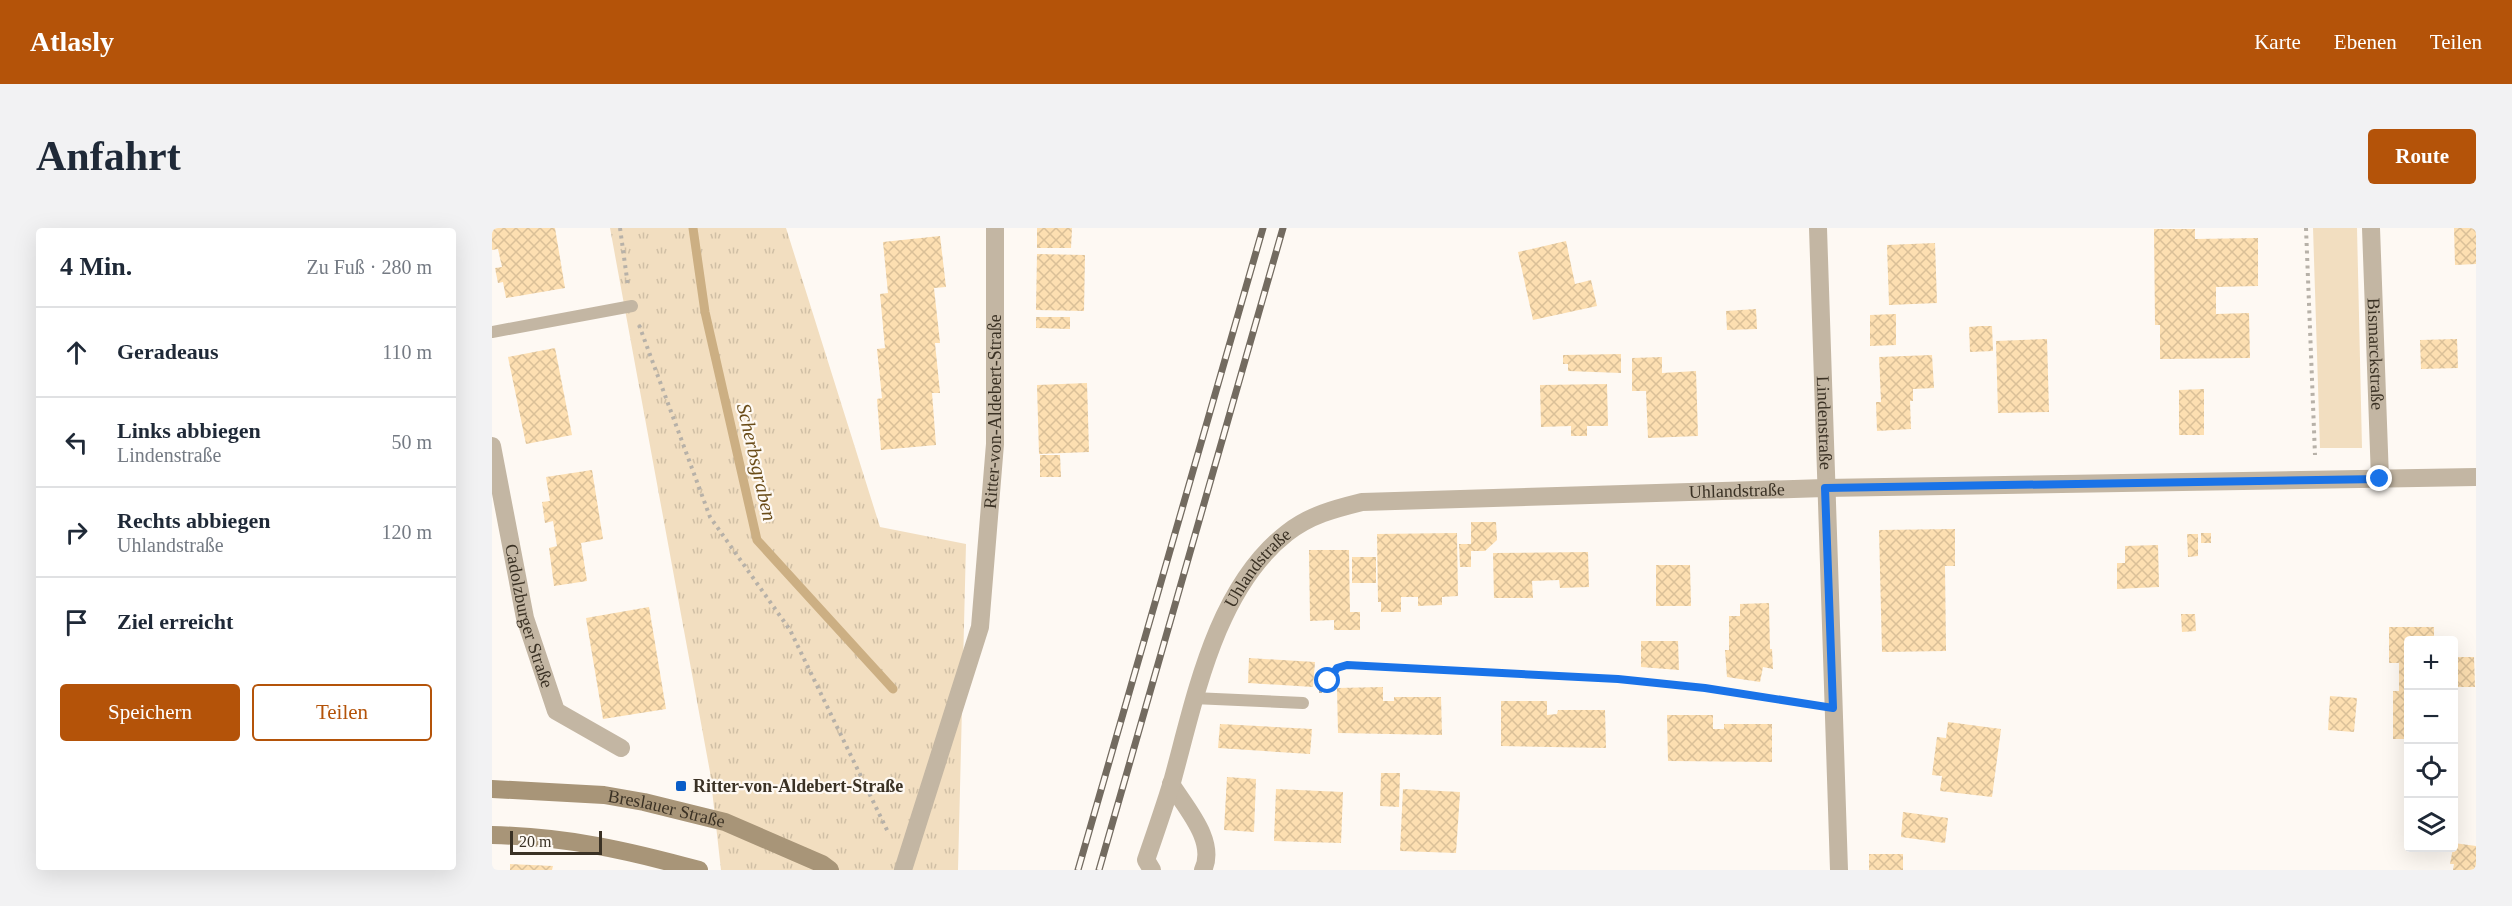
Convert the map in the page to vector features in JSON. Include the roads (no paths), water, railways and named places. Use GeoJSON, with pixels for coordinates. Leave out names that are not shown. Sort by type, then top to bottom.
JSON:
{"type":"FeatureCollection","features":[{"type":"Feature","properties":{"kind":"main road","name":"Breslauer Straße"},"geometry":{"type":"LineString","coordinates":[[492,789],[604,795],[644,802],[725,822],[822,864],[830,870]]}},
{"type":"Feature","properties":{"kind":"main road"},"geometry":{"type":"LineString","coordinates":[[492,835],[531,836],[586,842],[630,851],[699,870]]}},
{"type":"Feature","properties":{"kind":"street","name":"Ritter-von-Aldebert-Straße"},"geometry":{"type":"LineString","coordinates":[[904,868],[980,627],[995,444],[995,228]]}},
{"type":"Feature","properties":{"kind":"street","name":"Lindenstraße"},"geometry":{"type":"LineString","coordinates":[[1818,228],[1839,870]]}},
{"type":"Feature","properties":{"kind":"street","name":"Bismarckstraße"},"geometry":{"type":"LineString","coordinates":[[2372,228],[2380,479]]}},
{"type":"Feature","properties":{"kind":"street","name":"Cadolzburger Straße"},"geometry":{"type":"LineString","coordinates":[[492,446],[525,618],[556,711],[621,748]]}},
{"type":"Feature","properties":{"kind":"street","name":"Uhlandstraße"},"geometry":{"type":"LineString","coordinates":[[1152,870],[1146,860],[1171,784],[1194,698],[1230,604],[1255,564],[1287,533],[1320,512],[1362,502],[1825,488],[2476,477]]}},
{"type":"Feature","properties":{"kind":"street"},"geometry":{"type":"LineString","coordinates":[[1171,784],[1205,840],[1208,855],[1203,870]]}},
{"type":"Feature","properties":{"kind":"lane"},"geometry":{"type":"LineString","coordinates":[[492,332],[632,306]]}},
{"type":"Feature","properties":{"kind":"lane"},"geometry":{"type":"LineString","coordinates":[[1194,698],[1303,704]]}},
{"type":"Feature","properties":{"kind":"waterway","name":"Scherbsgraben"},"geometry":{"type":"LineString","coordinates":[[693,228],[705,312],[757,540],[893,689]]}},
{"type":"Feature","properties":{"kind":"railway"},"geometry":{"type":"LineString","coordinates":[[1078,870],[1263,228]]}},
{"type":"Feature","properties":{"kind":"railway"},"geometry":{"type":"LineString","coordinates":[[1099,870],[1283,228]]}},
{"type":"Feature","properties":{"kind":"place","name":"Ritter-von-Aldebert-Straße"},"geometry":{"type":"Point","coordinates":[681,786]}}]}
